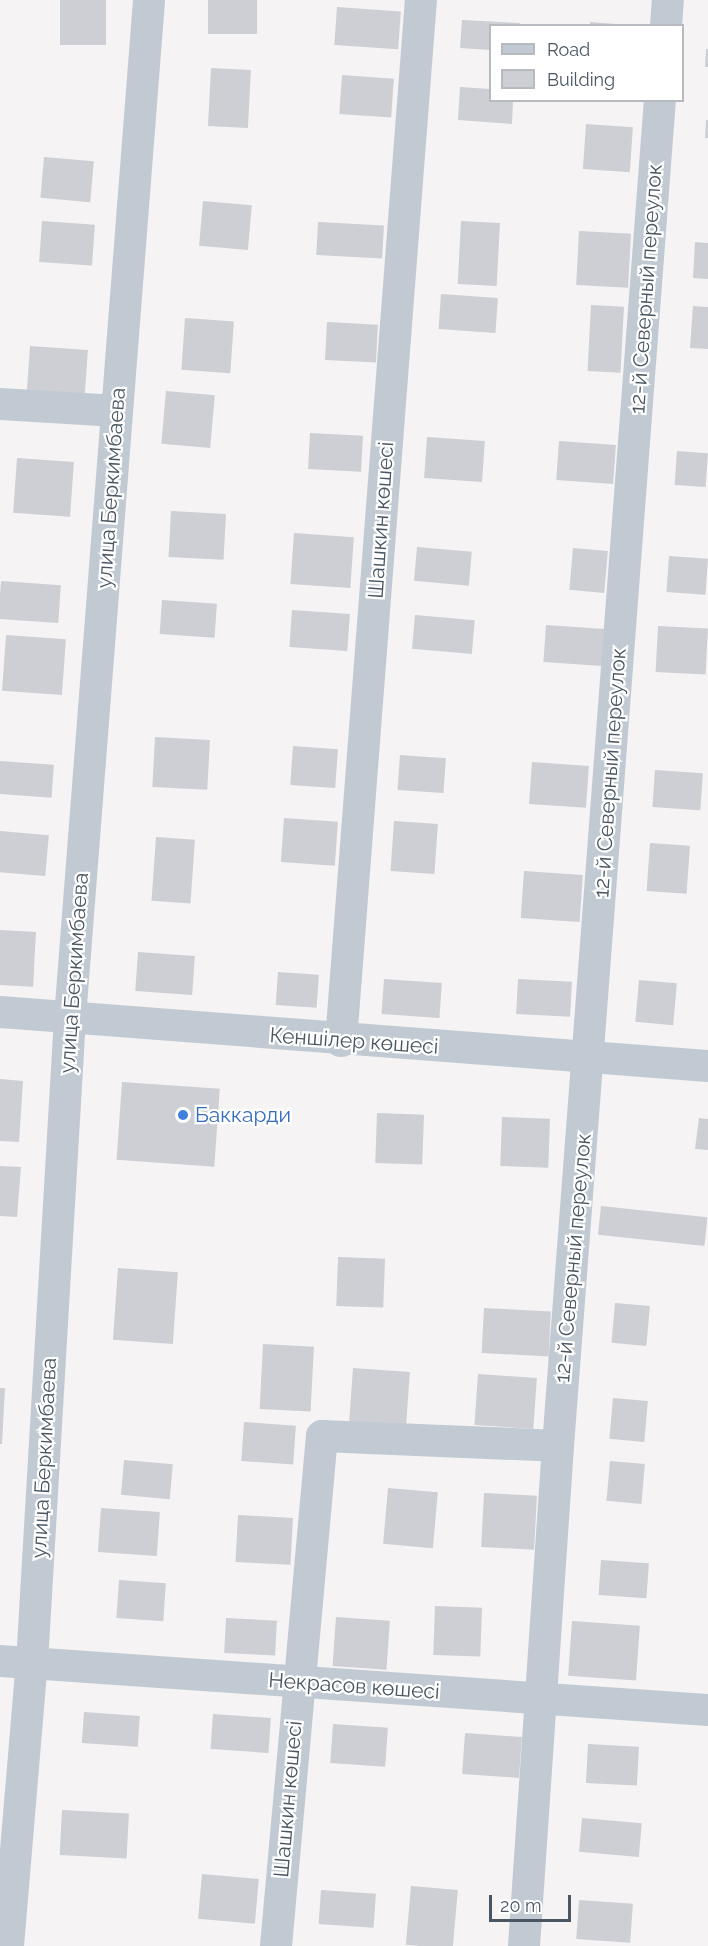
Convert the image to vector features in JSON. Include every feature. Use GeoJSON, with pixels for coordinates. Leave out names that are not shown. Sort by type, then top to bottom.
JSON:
{"type":"FeatureCollection","features":[{"type":"Feature","properties":{"kind":"street","name":"улица Беркимбаева"},"geometry":{"type":"LineString","coordinates":[[8,1946],[32,1663],[70,1018],[149,0]]}},
{"type":"Feature","properties":{"kind":"street","name":"Шашкин көшесі"},"geometry":{"type":"LineString","coordinates":[[341,1041],[422,0]]}},
{"type":"Feature","properties":{"kind":"street"},"geometry":{"type":"LineString","coordinates":[[666,24],[668,0]]}},
{"type":"Feature","properties":{"kind":"street","name":"12-й Северный переулок"},"geometry":{"type":"LineString","coordinates":[[524,1946],[558,1446],[660,102]]}},
{"type":"Feature","properties":{"kind":"street"},"geometry":{"type":"LineString","coordinates":[[0,404],[117,411]]}},
{"type":"Feature","properties":{"kind":"street","name":"Кеншілер көшесі"},"geometry":{"type":"LineString","coordinates":[[0,1012],[341,1041],[708,1066]]}},
{"type":"Feature","properties":{"kind":"street","name":"Шашкин көшесі"},"geometry":{"type":"LineString","coordinates":[[276,1946],[297,1682],[322,1436],[558,1446]]}},
{"type":"Feature","properties":{"kind":"street","name":"Некрасов көшесі"},"geometry":{"type":"LineString","coordinates":[[0,1661],[708,1710]]}},
{"type":"Feature","properties":{"kind":"building"},"geometry":{"type":"Polygon","coordinates":[[[60,0],[106,0],[106,45],[60,45],[60,0]]]}},
{"type":"Feature","properties":{"kind":"building"},"geometry":{"type":"Polygon","coordinates":[[[208,0],[257,0],[257,34],[208,34],[208,0]]]}},
{"type":"Feature","properties":{"kind":"building"},"geometry":{"type":"Polygon","coordinates":[[[337,7],[401,11],[398,49],[334,45],[337,7]]]}},
{"type":"Feature","properties":{"kind":"building"},"geometry":{"type":"Polygon","coordinates":[[[462,20],[520,23],[489,24],[489,50],[460,48],[462,20]]]}},
{"type":"Feature","properties":{"kind":"building"},"geometry":{"type":"Polygon","coordinates":[[[590,22],[616,24],[590,24],[590,22]]]}},
{"type":"Feature","properties":{"kind":"building"},"geometry":{"type":"Polygon","coordinates":[[[706,49],[708,49],[708,67],[705,67],[706,49]]]}},
{"type":"Feature","properties":{"kind":"building"},"geometry":{"type":"Polygon","coordinates":[[[211,68],[251,70],[248,128],[208,126],[211,68]]]}},
{"type":"Feature","properties":{"kind":"building"},"geometry":{"type":"Polygon","coordinates":[[[342,75],[394,79],[391,118],[339,114],[342,75]]]}},
{"type":"Feature","properties":{"kind":"building"},"geometry":{"type":"Polygon","coordinates":[[[460,87],[489,89],[489,102],[513,102],[512,124],[458,120],[460,87]]]}},
{"type":"Feature","properties":{"kind":"building"},"geometry":{"type":"Polygon","coordinates":[[[706,120],[708,120],[708,138],[705,138],[706,120]]]}},
{"type":"Feature","properties":{"kind":"building"},"geometry":{"type":"Polygon","coordinates":[[[586,124],[633,127],[630,172],[583,169],[586,124]]]}},
{"type":"Feature","properties":{"kind":"building"},"geometry":{"type":"Polygon","coordinates":[[[44,157],[94,161],[90,202],[40,198],[44,157]]]}},
{"type":"Feature","properties":{"kind":"building"},"geometry":{"type":"Polygon","coordinates":[[[203,201],[252,205],[248,250],[199,246],[203,201]]]}},
{"type":"Feature","properties":{"kind":"building"},"geometry":{"type":"Polygon","coordinates":[[[42,221],[95,225],[92,266],[39,262],[42,221]]]}},
{"type":"Feature","properties":{"kind":"building"},"geometry":{"type":"Polygon","coordinates":[[[461,221],[500,223],[497,286],[458,284],[461,221]]]}},
{"type":"Feature","properties":{"kind":"building"},"geometry":{"type":"Polygon","coordinates":[[[318,222],[384,225],[382,258],[316,255],[318,222]]]}},
{"type":"Feature","properties":{"kind":"building"},"geometry":{"type":"Polygon","coordinates":[[[579,231],[631,234],[628,288],[576,285],[579,231]]]}},
{"type":"Feature","properties":{"kind":"building"},"geometry":{"type":"Polygon","coordinates":[[[695,242],[708,243],[708,279],[693,278],[695,242]]]}},
{"type":"Feature","properties":{"kind":"building"},"geometry":{"type":"Polygon","coordinates":[[[441,294],[498,298],[495,333],[439,329],[441,294]]]}},
{"type":"Feature","properties":{"kind":"building"},"geometry":{"type":"Polygon","coordinates":[[[591,305],[624,307],[621,373],[588,371],[591,305]]]}},
{"type":"Feature","properties":{"kind":"building"},"geometry":{"type":"Polygon","coordinates":[[[693,306],[708,307],[708,349],[690,348],[693,306]]]}},
{"type":"Feature","properties":{"kind":"building"},"geometry":{"type":"Polygon","coordinates":[[[185,318],[234,321],[230,373],[181,370],[185,318]]]}},
{"type":"Feature","properties":{"kind":"building"},"geometry":{"type":"Polygon","coordinates":[[[327,322],[378,325],[376,363],[325,360],[327,322]]]}},
{"type":"Feature","properties":{"kind":"building"},"geometry":{"type":"Polygon","coordinates":[[[30,346],[88,350],[85,394],[27,390],[30,346]]]}},
{"type":"Feature","properties":{"kind":"building"},"geometry":{"type":"Polygon","coordinates":[[[166,391],[215,395],[210,448],[161,444],[166,391]]]}},
{"type":"Feature","properties":{"kind":"building"},"geometry":{"type":"Polygon","coordinates":[[[310,433],[363,436],[361,472],[308,469],[310,433]]]}},
{"type":"Feature","properties":{"kind":"building"},"geometry":{"type":"Polygon","coordinates":[[[427,437],[485,441],[482,482],[424,478],[427,437]]]}},
{"type":"Feature","properties":{"kind":"building"},"geometry":{"type":"Polygon","coordinates":[[[559,441],[616,445],[613,484],[556,480],[559,441]]]}},
{"type":"Feature","properties":{"kind":"building"},"geometry":{"type":"Polygon","coordinates":[[[677,451],[708,453],[706,487],[675,485],[677,451]]]}},
{"type":"Feature","properties":{"kind":"building"},"geometry":{"type":"Polygon","coordinates":[[[17,458],[74,462],[70,517],[13,513],[17,458]]]}},
{"type":"Feature","properties":{"kind":"building"},"geometry":{"type":"Polygon","coordinates":[[[171,511],[226,514],[224,560],[169,557],[171,511]]]}},
{"type":"Feature","properties":{"kind":"building"},"geometry":{"type":"Polygon","coordinates":[[[294,533],[354,537],[350,588],[290,584],[294,533]]]}},
{"type":"Feature","properties":{"kind":"building"},"geometry":{"type":"Polygon","coordinates":[[[417,547],[472,552],[469,586],[414,581],[417,547]]]}},
{"type":"Feature","properties":{"kind":"building"},"geometry":{"type":"Polygon","coordinates":[[[573,548],[608,551],[604,593],[569,590],[573,548]]]}},
{"type":"Feature","properties":{"kind":"building"},"geometry":{"type":"Polygon","coordinates":[[[669,556],[708,559],[705,595],[666,592],[669,556]]]}},
{"type":"Feature","properties":{"kind":"building"},"geometry":{"type":"Polygon","coordinates":[[[1,581],[61,585],[58,623],[0,619],[1,581]]]}},
{"type":"Feature","properties":{"kind":"building"},"geometry":{"type":"Polygon","coordinates":[[[162,600],[217,604],[214,638],[160,634],[162,600]]]}},
{"type":"Feature","properties":{"kind":"building"},"geometry":{"type":"Polygon","coordinates":[[[292,610],[350,614],[347,651],[289,647],[292,610]]]}},
{"type":"Feature","properties":{"kind":"building"},"geometry":{"type":"Polygon","coordinates":[[[415,615],[475,620],[472,654],[412,649],[415,615]]]}},
{"type":"Feature","properties":{"kind":"building"},"geometry":{"type":"Polygon","coordinates":[[[546,625],[605,629],[602,666],[543,662],[546,625]]]}},
{"type":"Feature","properties":{"kind":"building"},"geometry":{"type":"Polygon","coordinates":[[[658,626],[708,629],[706,675],[656,672],[658,626]]]}},
{"type":"Feature","properties":{"kind":"building"},"geometry":{"type":"Polygon","coordinates":[[[6,635],[66,639],[62,695],[2,691],[6,635]]]}},
{"type":"Feature","properties":{"kind":"building"},"geometry":{"type":"Polygon","coordinates":[[[155,737],[210,740],[207,790],[152,787],[155,737]]]}},
{"type":"Feature","properties":{"kind":"building"},"geometry":{"type":"Polygon","coordinates":[[[293,746],[338,749],[335,788],[290,785],[293,746]]]}},
{"type":"Feature","properties":{"kind":"building"},"geometry":{"type":"Polygon","coordinates":[[[400,755],[446,758],[443,793],[398,790],[400,755]]]}},
{"type":"Feature","properties":{"kind":"building"},"geometry":{"type":"Polygon","coordinates":[[[0,761],[54,765],[52,798],[0,794],[0,761]]]}},
{"type":"Feature","properties":{"kind":"building"},"geometry":{"type":"Polygon","coordinates":[[[532,762],[589,766],[586,808],[529,804],[532,762]]]}},
{"type":"Feature","properties":{"kind":"building"},"geometry":{"type":"Polygon","coordinates":[[[655,770],[703,773],[700,810],[652,807],[655,770]]]}},
{"type":"Feature","properties":{"kind":"building"},"geometry":{"type":"Polygon","coordinates":[[[284,818],[338,822],[335,866],[281,862],[284,818]]]}},
{"type":"Feature","properties":{"kind":"building"},"geometry":{"type":"Polygon","coordinates":[[[394,821],[438,824],[434,874],[391,871],[394,821]]]}},
{"type":"Feature","properties":{"kind":"building"},"geometry":{"type":"Polygon","coordinates":[[[0,831],[49,835],[45,876],[0,872],[0,831]]]}},
{"type":"Feature","properties":{"kind":"building"},"geometry":{"type":"Polygon","coordinates":[[[156,837],[195,840],[190,904],[152,901],[156,837]]]}},
{"type":"Feature","properties":{"kind":"building"},"geometry":{"type":"Polygon","coordinates":[[[650,843],[690,846],[687,894],[647,891],[650,843]]]}},
{"type":"Feature","properties":{"kind":"building"},"geometry":{"type":"Polygon","coordinates":[[[524,871],[583,875],[580,922],[521,918],[524,871]]]}},
{"type":"Feature","properties":{"kind":"building"},"geometry":{"type":"Polygon","coordinates":[[[0,930],[36,932],[33,987],[0,985],[0,930]]]}},
{"type":"Feature","properties":{"kind":"building"},"geometry":{"type":"Polygon","coordinates":[[[138,952],[195,956],[192,995],[135,991],[138,952]]]}},
{"type":"Feature","properties":{"kind":"building"},"geometry":{"type":"Polygon","coordinates":[[[278,972],[319,975],[317,1008],[276,1005],[278,972]]]}},
{"type":"Feature","properties":{"kind":"building"},"geometry":{"type":"Polygon","coordinates":[[[384,979],[442,983],[439,1018],[382,1014],[384,979]]]}},
{"type":"Feature","properties":{"kind":"building"},"geometry":{"type":"Polygon","coordinates":[[[518,979],[572,982],[570,1017],[516,1014],[518,979]]]}},
{"type":"Feature","properties":{"kind":"building"},"geometry":{"type":"Polygon","coordinates":[[[639,980],[677,983],[673,1025],[635,1022],[639,980]]]}},
{"type":"Feature","properties":{"kind":"building"},"geometry":{"type":"Polygon","coordinates":[[[0,1079],[23,1081],[19,1142],[0,1141],[0,1079]]]}},
{"type":"Feature","properties":{"kind":"building"},"geometry":{"type":"Polygon","coordinates":[[[122,1082],[220,1089],[214,1167],[117,1160],[122,1082]]]}},
{"type":"Feature","properties":{"kind":"building"},"geometry":{"type":"Polygon","coordinates":[[[377,1113],[424,1115],[422,1165],[375,1163],[377,1113]]]}},
{"type":"Feature","properties":{"kind":"building"},"geometry":{"type":"Polygon","coordinates":[[[502,1117],[550,1119],[548,1168],[500,1166],[502,1117]]]}},
{"type":"Feature","properties":{"kind":"building"},"geometry":{"type":"Polygon","coordinates":[[[699,1118],[708,1119],[708,1150],[695,1149],[699,1118]]]}},
{"type":"Feature","properties":{"kind":"building"},"geometry":{"type":"Polygon","coordinates":[[[0,1166],[21,1167],[17,1217],[0,1216],[0,1166]]]}},
{"type":"Feature","properties":{"kind":"building"},"geometry":{"type":"Polygon","coordinates":[[[601,1206],[707,1217],[704,1246],[598,1235],[601,1206]]]}},
{"type":"Feature","properties":{"kind":"building"},"geometry":{"type":"Polygon","coordinates":[[[338,1257],[385,1259],[383,1308],[336,1306],[338,1257]]]}},
{"type":"Feature","properties":{"kind":"building"},"geometry":{"type":"Polygon","coordinates":[[[118,1268],[178,1272],[173,1344],[113,1340],[118,1268]]]}},
{"type":"Feature","properties":{"kind":"building"},"geometry":{"type":"Polygon","coordinates":[[[615,1303],[650,1306],[646,1346],[612,1343],[615,1303]]]}},
{"type":"Feature","properties":{"kind":"building"},"geometry":{"type":"Polygon","coordinates":[[[484,1308],[551,1312],[549,1356],[482,1353],[484,1308]]]}},
{"type":"Feature","properties":{"kind":"building"},"geometry":{"type":"Polygon","coordinates":[[[263,1344],[314,1347],[311,1412],[260,1409],[263,1344]]]}},
{"type":"Feature","properties":{"kind":"building"},"geometry":{"type":"Polygon","coordinates":[[[353,1368],[410,1372],[406,1426],[349,1422],[353,1368]]]}},
{"type":"Feature","properties":{"kind":"building"},"geometry":{"type":"Polygon","coordinates":[[[478,1374],[537,1378],[533,1429],[474,1425],[478,1374]]]}},
{"type":"Feature","properties":{"kind":"building"},"geometry":{"type":"Polygon","coordinates":[[[0,1388],[5,1388],[2,1444],[0,1444],[0,1388]]]}},
{"type":"Feature","properties":{"kind":"building"},"geometry":{"type":"Polygon","coordinates":[[[613,1398],[648,1401],[644,1442],[609,1439],[613,1398]]]}},
{"type":"Feature","properties":{"kind":"building"},"geometry":{"type":"Polygon","coordinates":[[[244,1422],[296,1426],[293,1465],[241,1461],[244,1422]]]}},
{"type":"Feature","properties":{"kind":"building"},"geometry":{"type":"Polygon","coordinates":[[[124,1460],[173,1464],[170,1499],[121,1495],[124,1460]]]}},
{"type":"Feature","properties":{"kind":"building"},"geometry":{"type":"Polygon","coordinates":[[[610,1461],[645,1464],[641,1504],[607,1501],[610,1461]]]}},
{"type":"Feature","properties":{"kind":"building"},"geometry":{"type":"Polygon","coordinates":[[[388,1488],[438,1492],[433,1548],[383,1544],[388,1488]]]}},
{"type":"Feature","properties":{"kind":"building"},"geometry":{"type":"Polygon","coordinates":[[[484,1493],[537,1496],[534,1550],[481,1547],[484,1493]]]}},
{"type":"Feature","properties":{"kind":"building"},"geometry":{"type":"Polygon","coordinates":[[[101,1508],[160,1512],[157,1556],[98,1552],[101,1508]]]}},
{"type":"Feature","properties":{"kind":"building"},"geometry":{"type":"Polygon","coordinates":[[[238,1515],[293,1518],[290,1565],[236,1562],[238,1515]]]}},
{"type":"Feature","properties":{"kind":"building"},"geometry":{"type":"Polygon","coordinates":[[[601,1560],[649,1563],[646,1598],[599,1595],[601,1560]]]}},
{"type":"Feature","properties":{"kind":"building"},"geometry":{"type":"Polygon","coordinates":[[[119,1580],[166,1583],[163,1621],[116,1618],[119,1580]]]}},
{"type":"Feature","properties":{"kind":"building"},"geometry":{"type":"Polygon","coordinates":[[[435,1606],[482,1608],[480,1657],[433,1655],[435,1606]]]}},
{"type":"Feature","properties":{"kind":"building"},"geometry":{"type":"Polygon","coordinates":[[[336,1617],[390,1621],[386,1670],[333,1666],[336,1617]]]}},
{"type":"Feature","properties":{"kind":"building"},"geometry":{"type":"Polygon","coordinates":[[[226,1618],[277,1621],[275,1656],[224,1653],[226,1618]]]}},
{"type":"Feature","properties":{"kind":"building"},"geometry":{"type":"Polygon","coordinates":[[[572,1621],[640,1626],[636,1681],[568,1676],[572,1621]]]}},
{"type":"Feature","properties":{"kind":"building"},"geometry":{"type":"Polygon","coordinates":[[[84,1712],[140,1716],[138,1747],[82,1743],[84,1712]]]}},
{"type":"Feature","properties":{"kind":"building"},"geometry":{"type":"Polygon","coordinates":[[[213,1714],[271,1718],[268,1753],[211,1749],[213,1714]]]}},
{"type":"Feature","properties":{"kind":"building"},"geometry":{"type":"Polygon","coordinates":[[[333,1724],[388,1728],[385,1767],[330,1763],[333,1724]]]}},
{"type":"Feature","properties":{"kind":"building"},"geometry":{"type":"Polygon","coordinates":[[[465,1733],[522,1737],[519,1778],[462,1774],[465,1733]]]}},
{"type":"Feature","properties":{"kind":"building"},"geometry":{"type":"Polygon","coordinates":[[[588,1744],[639,1747],[637,1786],[586,1783],[588,1744]]]}},
{"type":"Feature","properties":{"kind":"building"},"geometry":{"type":"Polygon","coordinates":[[[62,1810],[129,1814],[127,1858],[60,1855],[62,1810]]]}},
{"type":"Feature","properties":{"kind":"building"},"geometry":{"type":"Polygon","coordinates":[[[582,1818],[642,1823],[639,1857],[579,1852],[582,1818]]]}},
{"type":"Feature","properties":{"kind":"building"},"geometry":{"type":"Polygon","coordinates":[[[202,1874],[259,1879],[255,1924],[198,1919],[202,1874]]]}},
{"type":"Feature","properties":{"kind":"building"},"geometry":{"type":"Polygon","coordinates":[[[411,1886],[458,1890],[453,1946],[406,1945],[411,1886]]]}},
{"type":"Feature","properties":{"kind":"building"},"geometry":{"type":"Polygon","coordinates":[[[321,1890],[376,1894],[373,1928],[319,1924],[321,1890]]]}},
{"type":"Feature","properties":{"kind":"building"},"geometry":{"type":"Polygon","coordinates":[[[579,1900],[633,1904],[630,1943],[576,1939],[579,1900]]]}},
{"type":"Feature","properties":{"kind":"place","name":"Баккарди"},"geometry":{"type":"Point","coordinates":[183,1115]}}]}
